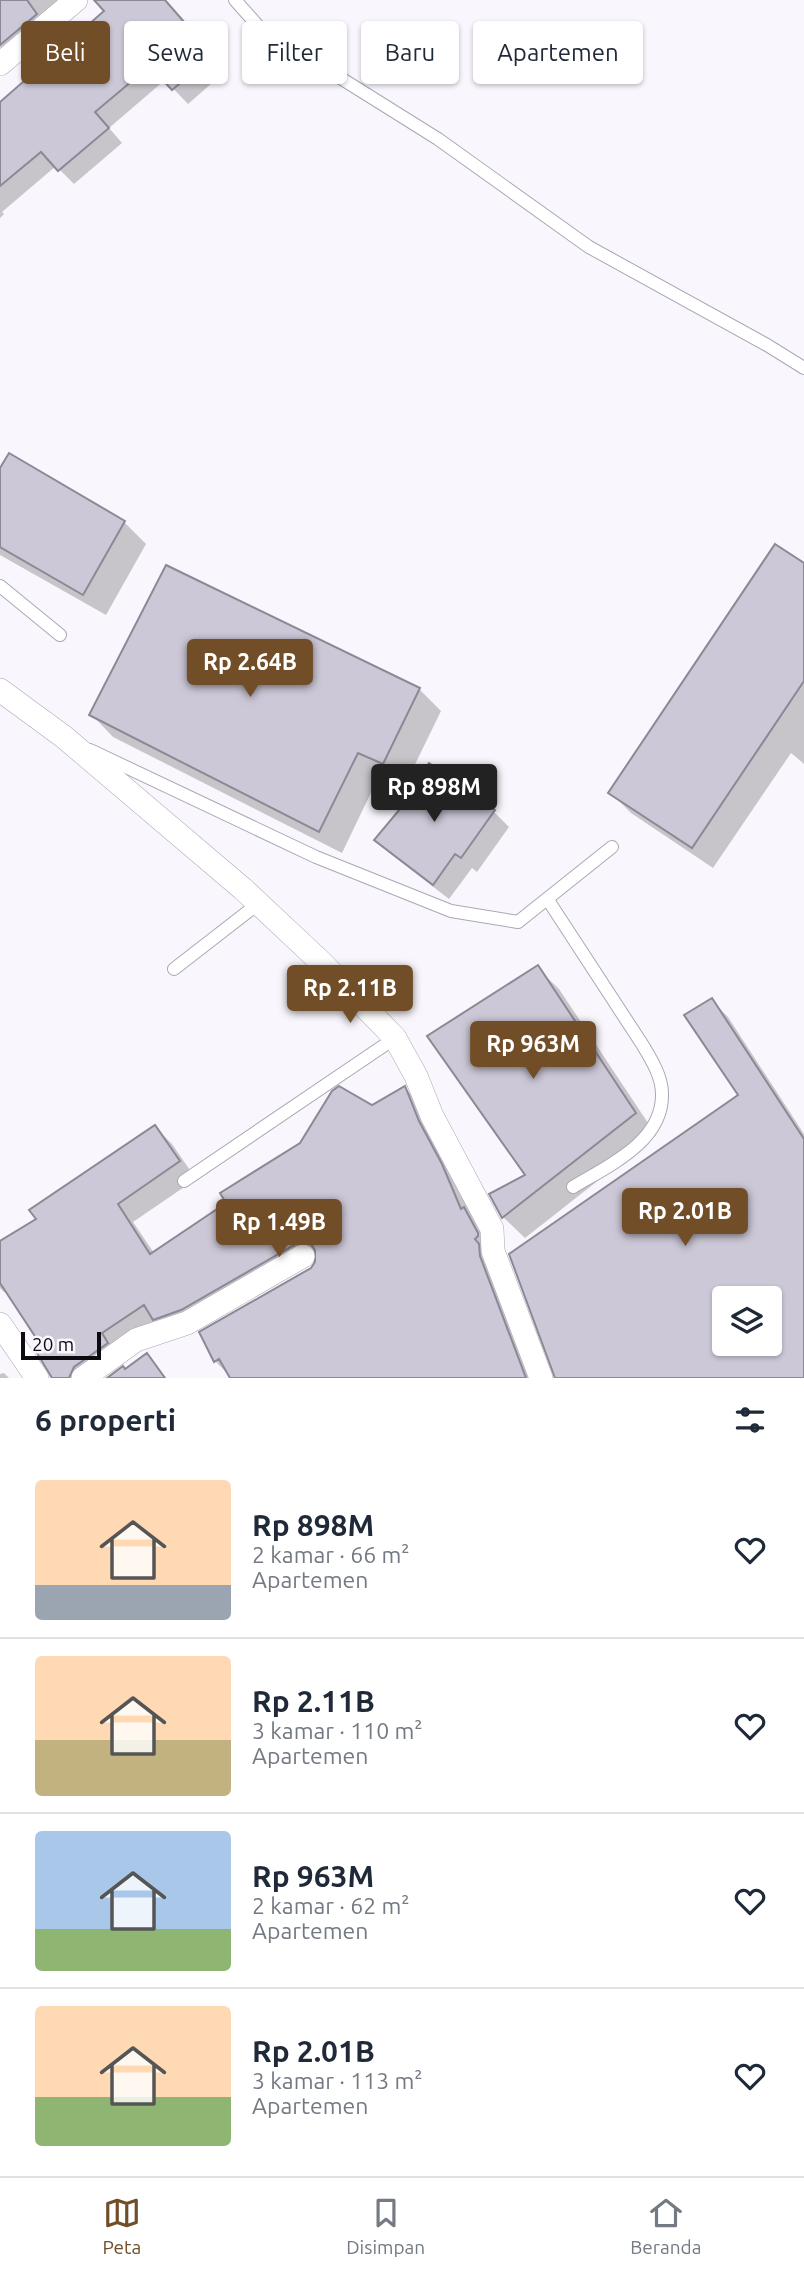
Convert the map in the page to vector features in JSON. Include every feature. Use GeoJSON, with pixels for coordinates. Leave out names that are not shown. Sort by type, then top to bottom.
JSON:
{"type":"FeatureCollection","features":[{"type":"Feature","properties":{"kind":"street"},"geometry":{"type":"LineString","coordinates":[[0,64],[76,0]]}},
{"type":"Feature","properties":{"kind":"street"},"geometry":{"type":"LineString","coordinates":[[0,690],[64,737],[259,903],[395,1038],[416,1076],[432,1116],[492,1229],[493,1251],[541,1378]]}},
{"type":"Feature","properties":{"kind":"street"},"geometry":{"type":"LineString","coordinates":[[83,1378],[136,1340],[187,1323],[303,1256]]}},
{"type":"Feature","properties":{"kind":"street"},"geometry":{"type":"LineString","coordinates":[[0,1324],[37,1378]]}},
{"type":"Feature","properties":{"kind":"lane"},"geometry":{"type":"LineString","coordinates":[[235,0],[259,27],[438,139],[589,247],[804,368]]}},
{"type":"Feature","properties":{"kind":"lane"},"geometry":{"type":"LineString","coordinates":[[0,586],[60,635]]}},
{"type":"Feature","properties":{"kind":"lane"},"geometry":{"type":"LineString","coordinates":[[64,737],[316,857],[451,911],[518,922],[612,847]]}},
{"type":"Feature","properties":{"kind":"lane"},"geometry":{"type":"LineString","coordinates":[[548,900],[642,1044],[656,1069],[662,1094],[654,1127],[625,1156],[573,1186]]}},
{"type":"Feature","properties":{"kind":"lane"},"geometry":{"type":"LineString","coordinates":[[174,969],[259,903]]}},
{"type":"Feature","properties":{"kind":"lane"},"geometry":{"type":"LineString","coordinates":[[184,1181],[395,1038]]}},
{"type":"Feature","properties":{"kind":"building"},"geometry":{"type":"Polygon","coordinates":[[[0,0],[27,0],[37,14],[29,21],[21,21],[21,27],[0,45],[0,0]]]}},
{"type":"Feature","properties":{"kind":"building"},"geometry":{"type":"Polygon","coordinates":[[[94,0],[165,0],[183,21],[124,21],[124,84],[128,84],[95,112],[109,128],[58,171],[41,152],[0,186],[0,102],[21,84],[110,84],[110,21],[93,21],[104,11],[94,0]]]}},
{"type":"Feature","properties":{"kind":"building"},"geometry":{"type":"Polygon","coordinates":[[[166,84],[179,84],[172,90],[166,84]]]}},
{"type":"Feature","properties":{"kind":"building"},"geometry":{"type":"Polygon","coordinates":[[[9,453],[125,521],[83,595],[0,547],[0,468],[9,453]]]}},
{"type":"Feature","properties":{"kind":"building"},"geometry":{"type":"Polygon","coordinates":[[[775,544],[804,563],[804,681],[692,848],[608,793],[775,544]]]}},
{"type":"Feature","properties":{"kind":"building"},"geometry":{"type":"Polygon","coordinates":[[[166,565],[420,688],[383,764],[358,753],[319,832],[89,715],[166,565]]]}},
{"type":"Feature","properties":{"kind":"building"},"geometry":{"type":"Polygon","coordinates":[[[429,763],[495,810],[461,858],[455,854],[433,885],[374,840],[400,809],[397,807],[429,763]]]}},
{"type":"Feature","properties":{"kind":"building"},"geometry":{"type":"Polygon","coordinates":[[[538,965],[636,1113],[502,1218],[489,1194],[525,1175],[427,1036],[538,965]]]}},
{"type":"Feature","properties":{"kind":"building"},"geometry":{"type":"Polygon","coordinates":[[[712,998],[804,1139],[804,1378],[555,1378],[509,1254],[738,1095],[684,1015],[712,998]]]}},
{"type":"Feature","properties":{"kind":"building"},"geometry":{"type":"Polygon","coordinates":[[[339,1086],[372,1105],[405,1086],[461,1209],[464,1207],[478,1233],[475,1239],[479,1244],[480,1256],[526,1378],[230,1378],[219,1359],[214,1362],[199,1332],[311,1268],[315,1262],[315,1250],[311,1244],[304,1242],[296,1244],[181,1310],[153,1320],[144,1305],[102,1333],[108,1343],[74,1367],[69,1378],[52,1378],[34,1348],[40,1344],[0,1283],[0,1241],[36,1219],[29,1210],[155,1125],[180,1161],[118,1204],[150,1254],[226,1203],[220,1193],[300,1143],[332,1091],[339,1086]]]}},
{"type":"Feature","properties":{"kind":"building"},"geometry":{"type":"Polygon","coordinates":[[[147,1353],[165,1378],[107,1378],[123,1366],[125,1369],[147,1353]]]}}]}
